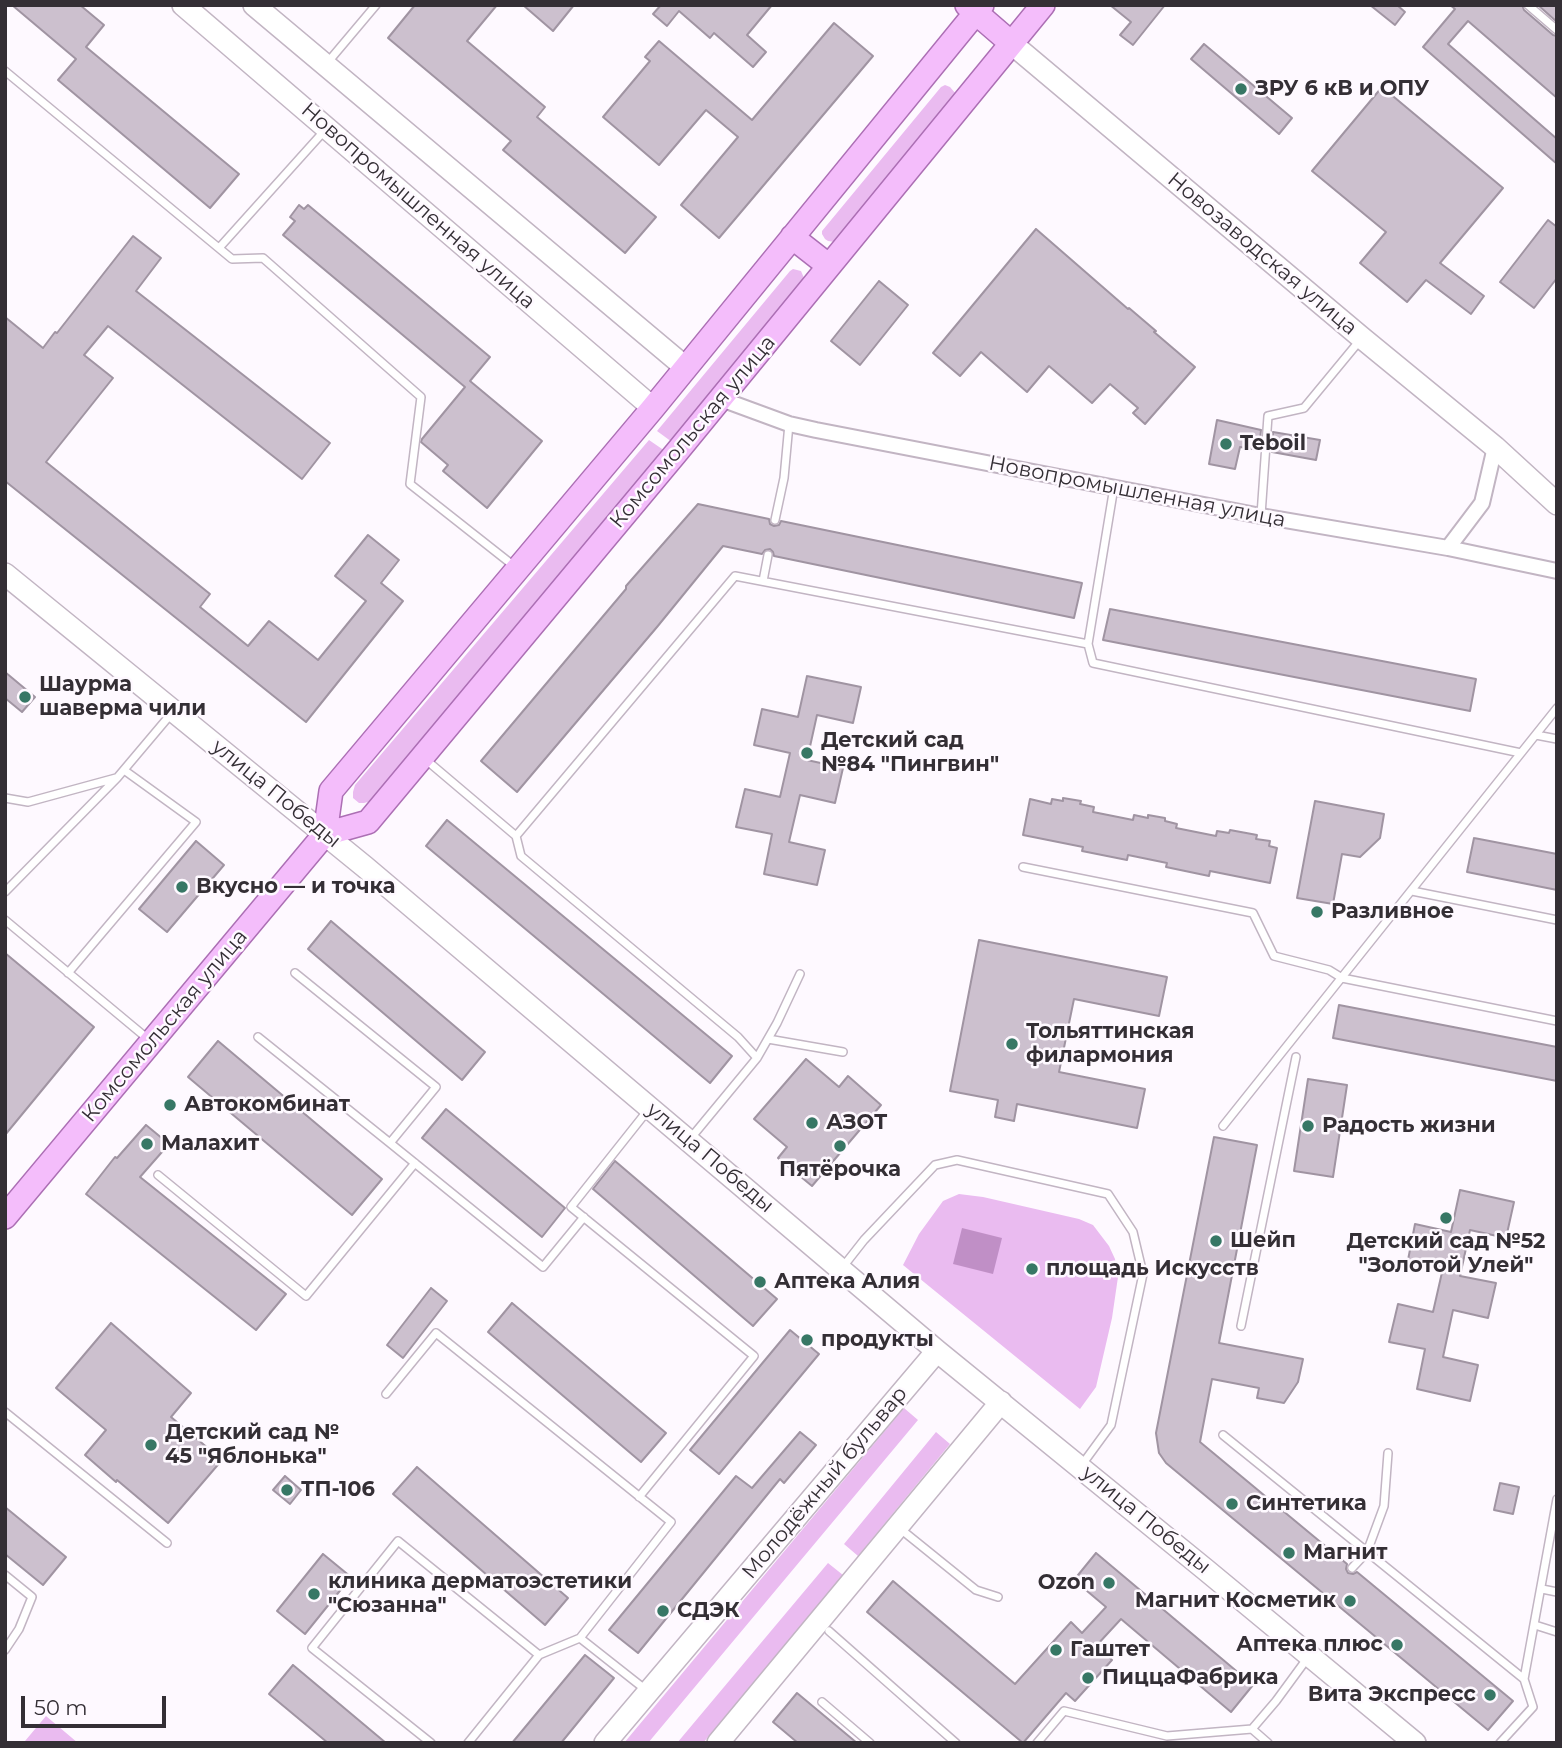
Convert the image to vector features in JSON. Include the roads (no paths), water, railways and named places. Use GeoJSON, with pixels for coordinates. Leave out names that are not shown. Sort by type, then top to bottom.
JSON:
{"type":"FeatureCollection","features":[{"type":"Feature","properties":{"kind":"main road","name":"Новопромышленная улица"},"geometry":{"type":"LineString","coordinates":[[183,5],[653,408]]}},
{"type":"Feature","properties":{"kind":"main road"},"geometry":{"type":"LineString","coordinates":[[254,5],[685,367]]}},
{"type":"Feature","properties":{"kind":"main road","name":"Комсомольская улица"},"geometry":{"type":"LineString","coordinates":[[5,1217],[325,834],[368,822],[721,400],[1043,5]]}},
{"type":"Feature","properties":{"kind":"main road"},"geometry":{"type":"LineString","coordinates":[[325,834],[331,791],[653,408],[975,8]]}},
{"type":"Feature","properties":{"kind":"main road","name":"Новозаводская улица"},"geometry":{"type":"LineString","coordinates":[[975,8],[1012,43],[1495,447],[1557,504]]}},
{"type":"Feature","properties":{"kind":"main road"},"geometry":{"type":"LineString","coordinates":[[792,237],[829,266]]}},
{"type":"Feature","properties":{"kind":"main road","name":"улица Победы"},"geometry":{"type":"LineString","coordinates":[[5,574],[325,834],[937,1351],[1415,1743]]}},
{"type":"Feature","properties":{"kind":"main road","name":"Молодёжный бульвар"},"geometry":{"type":"LineString","coordinates":[[605,1743],[937,1351]]}},
{"type":"Feature","properties":{"kind":"main road"},"geometry":{"type":"LineString","coordinates":[[719,1743],[1001,1402]]}},
{"type":"Feature","properties":{"kind":"street","name":"Новопромышленная улица"},"geometry":{"type":"LineString","coordinates":[[721,400],[789,424],[816,430],[1557,571]]}},
{"type":"Feature","properties":{"kind":"street"},"geometry":{"type":"LineString","coordinates":[[1447,548],[1482,503],[1495,447]]}},
{"type":"Feature","properties":{"kind":"lane"},"geometry":{"type":"LineString","coordinates":[[326,65],[376,5]]}},
{"type":"Feature","properties":{"kind":"lane"},"geometry":{"type":"LineString","coordinates":[[1528,5],[1557,30]]}},
{"type":"Feature","properties":{"kind":"lane"},"geometry":{"type":"LineString","coordinates":[[5,71],[232,259],[263,258],[421,397],[410,484],[517,568]]}},
{"type":"Feature","properties":{"kind":"lane"},"geometry":{"type":"LineString","coordinates":[[219,248],[327,128]]}},
{"type":"Feature","properties":{"kind":"lane"},"geometry":{"type":"LineString","coordinates":[[1261,516],[1268,416],[1304,408],[1362,338]]}},
{"type":"Feature","properties":{"kind":"lane"},"geometry":{"type":"LineString","coordinates":[[775,520],[784,478],[789,424]]}},
{"type":"Feature","properties":{"kind":"lane"},"geometry":{"type":"LineString","coordinates":[[1114,487],[1088,644],[1093,663],[1521,753]]}},
{"type":"Feature","properties":{"kind":"lane"},"geometry":{"type":"LineString","coordinates":[[763,582],[768,555]]}},
{"type":"Feature","properties":{"kind":"lane"},"geometry":{"type":"LineString","coordinates":[[516,836],[735,576],[1088,644]]}},
{"type":"Feature","properties":{"kind":"lane"},"geometry":{"type":"LineString","coordinates":[[1223,1126],[1557,708]]}},
{"type":"Feature","properties":{"kind":"lane"},"geometry":{"type":"LineString","coordinates":[[5,891],[117,778],[174,711]]}},
{"type":"Feature","properties":{"kind":"lane"},"geometry":{"type":"LineString","coordinates":[[1536,734],[1557,739]]}},
{"type":"Feature","properties":{"kind":"lane"},"geometry":{"type":"LineString","coordinates":[[422,757],[516,836],[521,856],[738,1037],[757,1058]]}},
{"type":"Feature","properties":{"kind":"lane"},"geometry":{"type":"LineString","coordinates":[[68,972],[196,822],[124,770]]}},
{"type":"Feature","properties":{"kind":"lane"},"geometry":{"type":"LineString","coordinates":[[5,798],[28,802],[117,778]]}},
{"type":"Feature","properties":{"kind":"lane"},"geometry":{"type":"LineString","coordinates":[[1023,867],[1253,913],[1274,956],[1329,970],[1342,978],[1557,1021]]}},
{"type":"Feature","properties":{"kind":"lane"},"geometry":{"type":"LineString","coordinates":[[1412,891],[1557,920]]}},
{"type":"Feature","properties":{"kind":"lane"},"geometry":{"type":"LineString","coordinates":[[5,920],[152,1042]]}},
{"type":"Feature","properties":{"kind":"lane"},"geometry":{"type":"LineString","coordinates":[[296,973],[436,1087],[390,1143]]}},
{"type":"Feature","properties":{"kind":"lane"},"geometry":{"type":"LineString","coordinates":[[689,1140],[757,1058],[800,974]]}},
{"type":"Feature","properties":{"kind":"lane"},"geometry":{"type":"LineString","coordinates":[[258,1037],[543,1267],[584,1217]]}},
{"type":"Feature","properties":{"kind":"lane"},"geometry":{"type":"LineString","coordinates":[[768,1039],[843,1052]]}},
{"type":"Feature","properties":{"kind":"lane"},"geometry":{"type":"LineString","coordinates":[[1241,1326],[1296,1057]]}},
{"type":"Feature","properties":{"kind":"lane"},"geometry":{"type":"LineString","coordinates":[[639,1497],[754,1356],[571,1207],[650,1107]]}},
{"type":"Feature","properties":{"kind":"lane"},"geometry":{"type":"LineString","coordinates":[[841,1268],[935,1165],[957,1160],[1108,1194],[1133,1232],[1143,1274],[1111,1425],[1081,1467]]}},
{"type":"Feature","properties":{"kind":"lane"},"geometry":{"type":"LineString","coordinates":[[158,1175],[306,1296],[415,1163]]}},
{"type":"Feature","properties":{"kind":"lane"},"geometry":{"type":"LineString","coordinates":[[386,1394],[436,1333],[671,1522],[580,1638],[539,1655],[468,1743]]}},
{"type":"Feature","properties":{"kind":"lane"},"geometry":{"type":"LineString","coordinates":[[5,1412],[167,1543]]}},
{"type":"Feature","properties":{"kind":"lane"},"geometry":{"type":"LineString","coordinates":[[1223,1435],[1524,1679]]}},
{"type":"Feature","properties":{"kind":"lane"},"geometry":{"type":"LineString","coordinates":[[1353,1568],[1367,1552],[1384,1506],[1388,1453]]}},
{"type":"Feature","properties":{"kind":"lane"},"geometry":{"type":"LineString","coordinates":[[1500,1743],[1533,1707],[1524,1679],[1557,1499]]}},
{"type":"Feature","properties":{"kind":"lane"},"geometry":{"type":"LineString","coordinates":[[898,1527],[976,1590],[998,1597]]}},
{"type":"Feature","properties":{"kind":"lane"},"geometry":{"type":"LineString","coordinates":[[431,1743],[312,1648],[398,1541],[539,1655]]}},
{"type":"Feature","properties":{"kind":"lane"},"geometry":{"type":"LineString","coordinates":[[5,1575],[32,1597],[19,1629],[5,1650]]}},
{"type":"Feature","properties":{"kind":"lane"},"geometry":{"type":"LineString","coordinates":[[1542,1589],[1557,1592]]}},
{"type":"Feature","properties":{"kind":"lane"},"geometry":{"type":"LineString","coordinates":[[1535,1625],[1557,1632]]}},
{"type":"Feature","properties":{"kind":"lane"},"geometry":{"type":"LineString","coordinates":[[828,1631],[956,1743]]}},
{"type":"Feature","properties":{"kind":"lane"},"geometry":{"type":"LineString","coordinates":[[580,1638],[648,1692]]}},
{"type":"Feature","properties":{"kind":"lane"},"geometry":{"type":"LineString","coordinates":[[1037,1743],[1064,1711],[1167,1740],[1252,1729],[1309,1656]]}},
{"type":"Feature","properties":{"kind":"lane"},"geometry":{"type":"LineString","coordinates":[[822,1702],[870,1743]]}},
{"type":"Feature","properties":{"kind":"lane"},"geometry":{"type":"LineString","coordinates":[[1252,1729],[1268,1743]]}},
{"type":"Feature","properties":{"kind":"place","name":"ЗРУ 6 кВ и ОПУ"},"geometry":{"type":"Point","coordinates":[1241,89]}},
{"type":"Feature","properties":{"kind":"place","name":"Teboil"},"geometry":{"type":"Point","coordinates":[1226,444]}},
{"type":"Feature","properties":{"kind":"place","name":"Шаурма шаверма чили"},"geometry":{"type":"Point","coordinates":[25,697]}},
{"type":"Feature","properties":{"kind":"place","name":"Детский сад №84 \"Пингвин\""},"geometry":{"type":"Point","coordinates":[807,753]}},
{"type":"Feature","properties":{"kind":"place","name":"Вкусно — и точка"},"geometry":{"type":"Point","coordinates":[182,887]}},
{"type":"Feature","properties":{"kind":"place","name":"Разливное"},"geometry":{"type":"Point","coordinates":[1317,912]}},
{"type":"Feature","properties":{"kind":"place","name":"Тольяттинская филармония"},"geometry":{"type":"Point","coordinates":[1012,1044]}},
{"type":"Feature","properties":{"kind":"place","name":"Автокомбинат"},"geometry":{"type":"Point","coordinates":[170,1105]}},
{"type":"Feature","properties":{"kind":"place","name":"АЗОТ"},"geometry":{"type":"Point","coordinates":[812,1123]}},
{"type":"Feature","properties":{"kind":"place","name":"Радость жизни"},"geometry":{"type":"Point","coordinates":[1308,1126]}},
{"type":"Feature","properties":{"kind":"place","name":"Малахит"},"geometry":{"type":"Point","coordinates":[147,1144]}},
{"type":"Feature","properties":{"kind":"place","name":"Пятёрочка"},"geometry":{"type":"Point","coordinates":[840,1146]}},
{"type":"Feature","properties":{"kind":"place","name":"Детский сад №52 \"Золотой Улей\""},"geometry":{"type":"Point","coordinates":[1446,1218]}},
{"type":"Feature","properties":{"kind":"place","name":"Шейп"},"geometry":{"type":"Point","coordinates":[1216,1241]}},
{"type":"Feature","properties":{"kind":"place","name":"площадь Искусств"},"geometry":{"type":"Point","coordinates":[1032,1269]}},
{"type":"Feature","properties":{"kind":"place","name":"Аптека Алия"},"geometry":{"type":"Point","coordinates":[760,1282]}},
{"type":"Feature","properties":{"kind":"place","name":"продукты"},"geometry":{"type":"Point","coordinates":[807,1340]}},
{"type":"Feature","properties":{"kind":"place","name":"Детский сад № 45 \"Яблонька\""},"geometry":{"type":"Point","coordinates":[151,1445]}},
{"type":"Feature","properties":{"kind":"place","name":"ТП-106"},"geometry":{"type":"Point","coordinates":[287,1490]}},
{"type":"Feature","properties":{"kind":"place","name":"Синтетика"},"geometry":{"type":"Point","coordinates":[1232,1504]}},
{"type":"Feature","properties":{"kind":"place","name":"Магнит"},"geometry":{"type":"Point","coordinates":[1289,1553]}},
{"type":"Feature","properties":{"kind":"place","name":"Ozon"},"geometry":{"type":"Point","coordinates":[1109,1583]}},
{"type":"Feature","properties":{"kind":"place","name":"клиника дерматоэстетики \"Сюзанна\""},"geometry":{"type":"Point","coordinates":[314,1594]}},
{"type":"Feature","properties":{"kind":"place","name":"Магнит Косметик"},"geometry":{"type":"Point","coordinates":[1350,1601]}},
{"type":"Feature","properties":{"kind":"place","name":"СДЭК"},"geometry":{"type":"Point","coordinates":[663,1611]}},
{"type":"Feature","properties":{"kind":"place","name":"Аптека плюс"},"geometry":{"type":"Point","coordinates":[1397,1645]}},
{"type":"Feature","properties":{"kind":"place","name":"Гаштет"},"geometry":{"type":"Point","coordinates":[1056,1650]}},
{"type":"Feature","properties":{"kind":"place","name":"ПиццаФабрика"},"geometry":{"type":"Point","coordinates":[1088,1678]}},
{"type":"Feature","properties":{"kind":"place","name":"Вита Экспресс"},"geometry":{"type":"Point","coordinates":[1490,1695]}}]}
